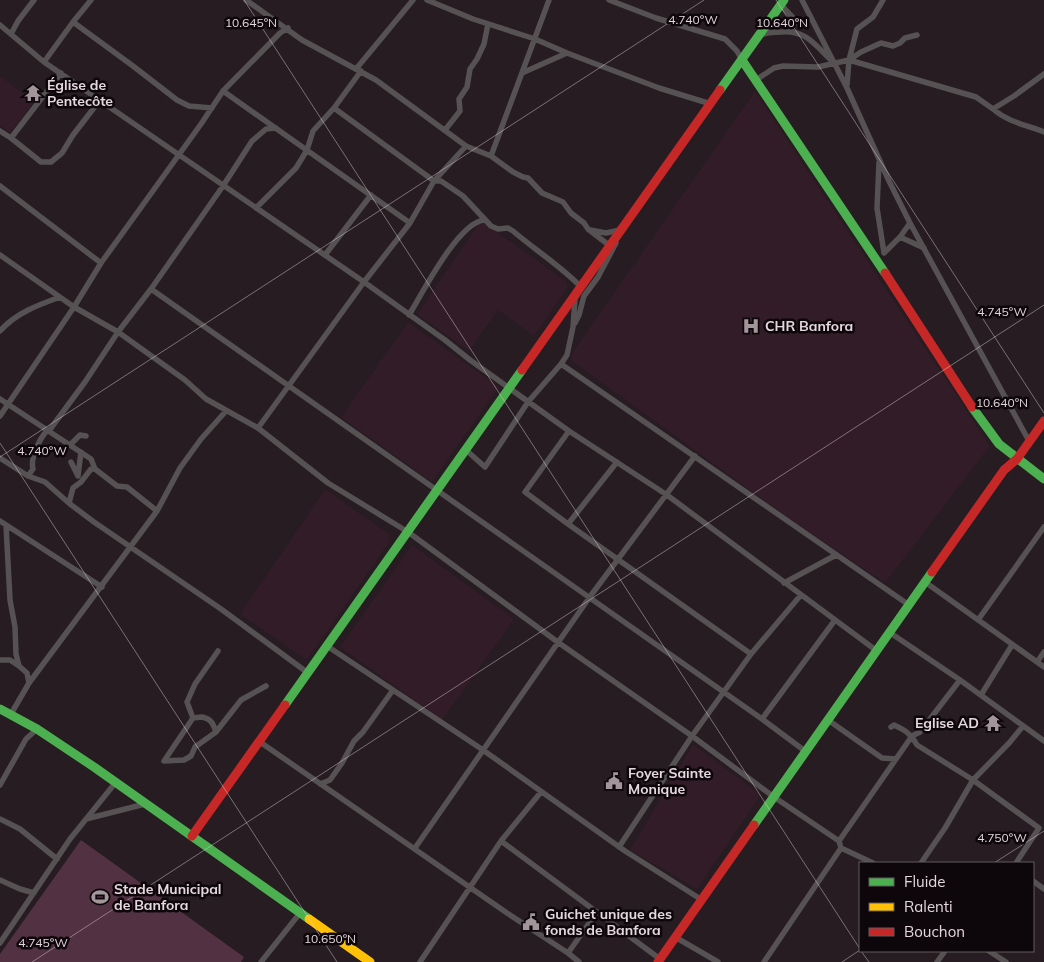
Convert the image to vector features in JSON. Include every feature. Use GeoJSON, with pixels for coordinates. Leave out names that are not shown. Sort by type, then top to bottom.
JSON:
{"type":"FeatureCollection","features":[{"type":"Feature","properties":{"kind":"main road"},"geometry":{"type":"LineString","coordinates":[[192,836],[783,2]]}},
{"type":"Feature","properties":{"kind":"main road"},"geometry":{"type":"LineString","coordinates":[[742,60],[984,425],[999,444],[1044,479]]}},
{"type":"Feature","properties":{"kind":"main road"},"geometry":{"type":"LineString","coordinates":[[659,960],[1004,470],[1017,459],[1044,421]]}},
{"type":"Feature","properties":{"kind":"main road"},"geometry":{"type":"LineString","coordinates":[[0,709],[37,730],[116,782],[370,962]]}},
{"type":"Feature","properties":{"kind":"street"},"geometry":{"type":"LineString","coordinates":[[11,34],[34,0]]}},
{"type":"Feature","properties":{"kind":"street"},"geometry":{"type":"LineString","coordinates":[[44,62],[91,0]]}},
{"type":"Feature","properties":{"kind":"street"},"geometry":{"type":"LineString","coordinates":[[246,0],[288,28],[302,40],[358,70],[405,100],[466,146],[490,156],[513,172],[528,178],[547,196],[562,202],[588,229],[610,246]]}},
{"type":"Feature","properties":{"kind":"street"},"geometry":{"type":"LineString","coordinates":[[256,208],[278,184],[290,175],[307,150],[313,131],[334,108],[358,70],[413,0]]}},
{"type":"Feature","properties":{"kind":"street"},"geometry":{"type":"LineString","coordinates":[[427,0],[659,88],[711,104]]}},
{"type":"Feature","properties":{"kind":"street"},"geometry":{"type":"LineString","coordinates":[[490,156],[549,0]]}},
{"type":"Feature","properties":{"kind":"street"},"geometry":{"type":"LineString","coordinates":[[610,0],[656,18],[725,39],[737,51],[742,60]]}},
{"type":"Feature","properties":{"kind":"street"},"geometry":{"type":"LineString","coordinates":[[802,0],[847,88],[910,223],[1030,441]]}},
{"type":"Feature","properties":{"kind":"street"},"geometry":{"type":"LineString","coordinates":[[847,88],[849,60],[857,29],[872,17],[883,0]]}},
{"type":"Feature","properties":{"kind":"street"},"geometry":{"type":"LineString","coordinates":[[783,2],[796,21],[790,31]]}},
{"type":"Feature","properties":{"kind":"street"},"geometry":{"type":"LineString","coordinates":[[73,22],[177,100],[189,106],[212,108]]}},
{"type":"Feature","properties":{"kind":"street"},"geometry":{"type":"LineString","coordinates":[[445,130],[460,111],[459,99],[467,87],[470,69],[484,44],[488,24]]}},
{"type":"Feature","properties":{"kind":"street"},"geometry":{"type":"LineString","coordinates":[[0,25],[44,62],[364,282],[569,431],[667,495],[876,651]]}},
{"type":"Feature","properties":{"kind":"street"},"geometry":{"type":"LineString","coordinates":[[0,416],[101,263],[223,91],[280,33],[288,28]]}},
{"type":"Feature","properties":{"kind":"street"},"geometry":{"type":"LineString","coordinates":[[759,36],[766,32],[790,31],[798,33],[809,38],[834,63]]}},
{"type":"Feature","properties":{"kind":"street"},"geometry":{"type":"LineString","coordinates":[[756,80],[774,68],[818,67],[849,60],[861,52],[881,44],[893,46],[905,38],[917,35]]}},
{"type":"Feature","properties":{"kind":"street"},"geometry":{"type":"LineString","coordinates":[[522,73],[567,54]]}},
{"type":"Feature","properties":{"kind":"street"},"geometry":{"type":"LineString","coordinates":[[849,60],[976,97],[1012,121],[1044,132]]}},
{"type":"Feature","properties":{"kind":"street"},"geometry":{"type":"LineString","coordinates":[[11,138],[61,73]]}},
{"type":"Feature","properties":{"kind":"street"},"geometry":{"type":"LineString","coordinates":[[993,109],[1044,74]]}},
{"type":"Feature","properties":{"kind":"street"},"geometry":{"type":"LineString","coordinates":[[223,91],[410,223]]}},
{"type":"Feature","properties":{"kind":"street"},"geometry":{"type":"LineString","coordinates":[[0,131],[41,162],[51,162],[62,153],[73,135],[100,100]]}},
{"type":"Feature","properties":{"kind":"street"},"geometry":{"type":"LineString","coordinates":[[334,108],[434,181],[441,181],[463,196],[491,226],[498,229],[508,228],[513,231],[568,274],[581,287],[575,299],[573,327],[567,355],[561,364],[528,402],[485,467],[466,450]]}},
{"type":"Feature","properties":{"kind":"street"},"geometry":{"type":"LineString","coordinates":[[259,134],[262,127],[261,118]]}},
{"type":"Feature","properties":{"kind":"street"},"geometry":{"type":"LineString","coordinates":[[28,476],[33,469],[31,462],[36,449],[47,430],[85,382],[118,332],[151,289],[223,186],[246,150],[259,134],[266,129],[276,128]]}},
{"type":"Feature","properties":{"kind":"street"},"geometry":{"type":"LineString","coordinates":[[258,428],[364,282],[410,223],[434,181],[466,146]]}},
{"type":"Feature","properties":{"kind":"street"},"geometry":{"type":"LineString","coordinates":[[879,160],[877,208],[884,253]]}},
{"type":"Feature","properties":{"kind":"street"},"geometry":{"type":"LineString","coordinates":[[0,186],[101,263]]}},
{"type":"Feature","properties":{"kind":"street"},"geometry":{"type":"LineString","coordinates":[[325,255],[371,195]]}},
{"type":"Feature","properties":{"kind":"street"},"geometry":{"type":"LineString","coordinates":[[409,315],[450,247],[475,222],[484,220]]}},
{"type":"Feature","properties":{"kind":"street"},"geometry":{"type":"LineString","coordinates":[[878,263],[884,253],[900,237],[910,223]]}},
{"type":"Feature","properties":{"kind":"street"},"geometry":{"type":"LineString","coordinates":[[588,229],[606,233],[624,226]]}},
{"type":"Feature","properties":{"kind":"street"},"geometry":{"type":"LineString","coordinates":[[573,327],[586,292],[607,261],[624,226]]}},
{"type":"Feature","properties":{"kind":"street"},"geometry":{"type":"LineString","coordinates":[[900,237],[924,248]]}},
{"type":"Feature","properties":{"kind":"street"},"geometry":{"type":"LineString","coordinates":[[0,255],[60,297],[118,332],[185,380],[206,399],[258,428],[328,483],[408,532],[559,643],[692,736],[774,797],[839,841],[841,848],[871,862]]}},
{"type":"Feature","properties":{"kind":"street"},"geometry":{"type":"LineString","coordinates":[[151,289],[805,751]]}},
{"type":"Feature","properties":{"kind":"street"},"geometry":{"type":"LineString","coordinates":[[0,331],[9,321],[32,308],[60,297]]}},
{"type":"Feature","properties":{"kind":"street"},"geometry":{"type":"LineString","coordinates":[[561,364],[909,605]]}},
{"type":"Feature","properties":{"kind":"street"},"geometry":{"type":"LineString","coordinates":[[0,399],[81,452],[90,459],[95,469],[117,486],[127,487],[157,511]]}},
{"type":"Feature","properties":{"kind":"street"},"geometry":{"type":"LineString","coordinates":[[11,714],[29,683],[157,511],[185,461],[201,438],[226,411]]}},
{"type":"Feature","properties":{"kind":"street"},"geometry":{"type":"LineString","coordinates":[[569,431],[525,492],[751,654]]}},
{"type":"Feature","properties":{"kind":"street"},"geometry":{"type":"LineString","coordinates":[[70,445],[80,435],[86,436]]}},
{"type":"Feature","properties":{"kind":"street"},"geometry":{"type":"LineString","coordinates":[[80,479],[81,452]]}},
{"type":"Feature","properties":{"kind":"street"},"geometry":{"type":"LineString","coordinates":[[415,848],[590,598],[695,456]]}},
{"type":"Feature","properties":{"kind":"street"},"geometry":{"type":"LineString","coordinates":[[0,458],[28,476],[45,482],[68,503],[308,673]]}},
{"type":"Feature","properties":{"kind":"street"},"geometry":{"type":"LineString","coordinates":[[72,462],[80,479]]}},
{"type":"Feature","properties":{"kind":"street"},"geometry":{"type":"LineString","coordinates":[[568,524],[617,462]]}},
{"type":"Feature","properties":{"kind":"street"},"geometry":{"type":"LineString","coordinates":[[68,503],[73,488],[80,479],[91,469],[95,469]]}},
{"type":"Feature","properties":{"kind":"street"},"geometry":{"type":"LineString","coordinates":[[0,521],[102,587]]}},
{"type":"Feature","properties":{"kind":"street"},"geometry":{"type":"LineString","coordinates":[[6,526],[10,600],[16,626],[16,654],[19,666]]}},
{"type":"Feature","properties":{"kind":"street"},"geometry":{"type":"LineString","coordinates":[[978,620],[1044,527]]}},
{"type":"Feature","properties":{"kind":"street"},"geometry":{"type":"LineString","coordinates":[[784,583],[836,555]]}},
{"type":"Feature","properties":{"kind":"street"},"geometry":{"type":"LineString","coordinates":[[925,582],[1044,666]]}},
{"type":"Feature","properties":{"kind":"street"},"geometry":{"type":"LineString","coordinates":[[619,846],[692,736],[751,654],[800,596]]}},
{"type":"Feature","properties":{"kind":"street"},"geometry":{"type":"LineString","coordinates":[[762,720],[834,620]]}},
{"type":"Feature","properties":{"kind":"street"},"geometry":{"type":"LineString","coordinates":[[889,632],[960,680],[1044,741]]}},
{"type":"Feature","properties":{"kind":"street"},"geometry":{"type":"LineString","coordinates":[[982,696],[1012,645]]}},
{"type":"Feature","properties":{"kind":"street"},"geometry":{"type":"LineString","coordinates":[[327,646],[483,750],[619,846],[702,900]]}},
{"type":"Feature","properties":{"kind":"street"},"geometry":{"type":"LineString","coordinates":[[193,718],[187,702],[195,684],[218,651]]}},
{"type":"Feature","properties":{"kind":"street"},"geometry":{"type":"LineString","coordinates":[[1037,662],[1044,652]]}},
{"type":"Feature","properties":{"kind":"street"},"geometry":{"type":"LineString","coordinates":[[0,660],[10,660],[19,666],[27,673],[29,683]]}},
{"type":"Feature","properties":{"kind":"street"},"geometry":{"type":"LineString","coordinates":[[839,841],[912,736],[920,732],[960,680]]}},
{"type":"Feature","properties":{"kind":"street"},"geometry":{"type":"LineString","coordinates":[[216,732],[209,718],[202,716],[193,718],[164,761],[184,760],[191,756],[196,747],[216,732],[242,700],[266,686]]}},
{"type":"Feature","properties":{"kind":"street"},"geometry":{"type":"LineString","coordinates":[[320,784],[330,780],[354,741],[363,732],[393,690]]}},
{"type":"Feature","properties":{"kind":"street"},"geometry":{"type":"LineString","coordinates":[[828,720],[882,758],[889,770]]}},
{"type":"Feature","properties":{"kind":"street"},"geometry":{"type":"LineString","coordinates":[[891,727],[894,725],[912,736],[918,746],[973,780],[1040,828],[1017,862]]}},
{"type":"Feature","properties":{"kind":"street"},"geometry":{"type":"LineString","coordinates":[[922,862],[946,828],[973,780],[1024,726]]}},
{"type":"Feature","properties":{"kind":"street"},"geometry":{"type":"LineString","coordinates":[[0,785],[26,739],[37,730]]}},
{"type":"Feature","properties":{"kind":"street"},"geometry":{"type":"LineString","coordinates":[[918,746],[920,732]]}},
{"type":"Feature","properties":{"kind":"street"},"geometry":{"type":"LineString","coordinates":[[260,742],[568,953],[578,962]]}},
{"type":"Feature","properties":{"kind":"street"},"geometry":{"type":"LineString","coordinates":[[900,753],[918,746]]}},
{"type":"Feature","properties":{"kind":"street"},"geometry":{"type":"LineString","coordinates":[[882,758],[896,759]]}},
{"type":"Feature","properties":{"kind":"street"},"geometry":{"type":"LineString","coordinates":[[0,943],[57,859],[116,782]]}},
{"type":"Feature","properties":{"kind":"street"},"geometry":{"type":"LineString","coordinates":[[420,962],[501,841],[541,792]]}},
{"type":"Feature","properties":{"kind":"street"},"geometry":{"type":"LineString","coordinates":[[86,819],[146,803]]}},
{"type":"Feature","properties":{"kind":"street"},"geometry":{"type":"LineString","coordinates":[[0,820],[20,829],[57,859]]}},
{"type":"Feature","properties":{"kind":"street"},"geometry":{"type":"LineString","coordinates":[[501,841],[659,960]]}},
{"type":"Feature","properties":{"kind":"street"},"geometry":{"type":"LineString","coordinates":[[764,962],[841,848]]}},
{"type":"Feature","properties":{"kind":"street"},"geometry":{"type":"LineString","coordinates":[[0,880],[34,893]]}},
{"type":"Feature","properties":{"kind":"street"},"geometry":{"type":"LineString","coordinates":[[1042,888],[1044,880]]}},
{"type":"Feature","properties":{"kind":"street"},"geometry":{"type":"LineString","coordinates":[[261,962],[301,912]]}},
{"type":"Feature","properties":{"kind":"street"},"geometry":{"type":"LineString","coordinates":[[568,953],[597,912]]}},
{"type":"Feature","properties":{"kind":"street"},"geometry":{"type":"LineString","coordinates":[[675,937],[718,962]]}},
{"type":"Feature","properties":{"kind":"street"},"geometry":{"type":"LineString","coordinates":[[991,952],[1006,962]]}},
{"type":"Feature","properties":{"kind":"shaded area"},"geometry":{"type":"Polygon","coordinates":[[[0,76],[34,102],[10,133],[0,126],[0,76]]]}},
{"type":"Feature","properties":{"kind":"shaded area","name":"CHR Banfora"},"geometry":{"type":"Polygon","coordinates":[[[755,91],[990,446],[885,583],[783,514],[572,361],[572,353],[755,91]]]}},
{"type":"Feature","properties":{"kind":"shaded area"},"geometry":{"type":"Polygon","coordinates":[[[484,223],[567,282],[568,287],[534,336],[498,310],[469,351],[417,314],[478,225],[484,223]]]}},
{"type":"Feature","properties":{"kind":"shaded area"},"geometry":{"type":"Polygon","coordinates":[[[408,322],[499,387],[432,482],[341,417],[408,322]]]}},
{"type":"Feature","properties":{"kind":"shaded area"},"geometry":{"type":"Polygon","coordinates":[[[325,489],[389,534],[390,541],[307,660],[240,614],[325,489]]]}},
{"type":"Feature","properties":{"kind":"shaded area"},"geometry":{"type":"Polygon","coordinates":[[[412,545],[514,619],[442,720],[340,647],[412,545]]]}},
{"type":"Feature","properties":{"kind":"shaded area"},"geometry":{"type":"Polygon","coordinates":[[[693,744],[761,795],[697,889],[630,850],[693,744]]]}},
{"type":"Feature","properties":{"kind":"shaded area","name":"Stade Municipal de Banfora"},"geometry":{"type":"Polygon","coordinates":[[[81,840],[244,957],[241,962],[0,962],[0,954],[81,840]]]}},
{"type":"Feature","properties":{"kind":"traffic: fast"},"geometry":{"type":"LineString","coordinates":[[720,90],[784,0]]}},
{"type":"Feature","properties":{"kind":"traffic: fast"},"geometry":{"type":"LineString","coordinates":[[742,60],[885,273]]}},
{"type":"Feature","properties":{"kind":"traffic: fast"},"geometry":{"type":"LineString","coordinates":[[285,705],[522,370]]}},
{"type":"Feature","properties":{"kind":"traffic: fast"},"geometry":{"type":"LineString","coordinates":[[972,407],[999,444],[1044,479]]}},
{"type":"Feature","properties":{"kind":"traffic: fast"},"geometry":{"type":"LineString","coordinates":[[754,825],[932,572]]}},
{"type":"Feature","properties":{"kind":"traffic: fast"},"geometry":{"type":"LineString","coordinates":[[0,709],[37,729],[94,767],[309,919]]}},
{"type":"Feature","properties":{"kind":"traffic: slow"},"geometry":{"type":"LineString","coordinates":[[309,919],[370,962]]}},
{"type":"Feature","properties":{"kind":"traffic: jam"},"geometry":{"type":"LineString","coordinates":[[522,370],[720,90]]}},
{"type":"Feature","properties":{"kind":"traffic: jam"},"geometry":{"type":"LineString","coordinates":[[885,273],[972,407]]}},
{"type":"Feature","properties":{"kind":"traffic: jam"},"geometry":{"type":"LineString","coordinates":[[932,572],[1004,470],[1017,459],[1044,421]]}},
{"type":"Feature","properties":{"kind":"traffic: jam"},"geometry":{"type":"LineString","coordinates":[[192,836],[285,705]]}},
{"type":"Feature","properties":{"kind":"traffic: jam"},"geometry":{"type":"LineString","coordinates":[[658,962],[754,825]]}},
{"type":"Feature","properties":{"kind":"place","name":"Église de Pentecôte"},"geometry":{"type":"Point","coordinates":[33,93]}},
{"type":"Feature","properties":{"kind":"place","name":"CHR Banfora"},"geometry":{"type":"Point","coordinates":[751,326]}},
{"type":"Feature","properties":{"kind":"place","name":"Eglise AD"},"geometry":{"type":"Point","coordinates":[993,723]}},
{"type":"Feature","properties":{"kind":"place","name":"Foyer Sainte Monique"},"geometry":{"type":"Point","coordinates":[614,781]}},
{"type":"Feature","properties":{"kind":"place","name":"Stade Municipal de Banfora"},"geometry":{"type":"Point","coordinates":[100,897]}},
{"type":"Feature","properties":{"kind":"place","name":"Guichet unique des fonds de Banfora"},"geometry":{"type":"Point","coordinates":[531,922]}}]}
